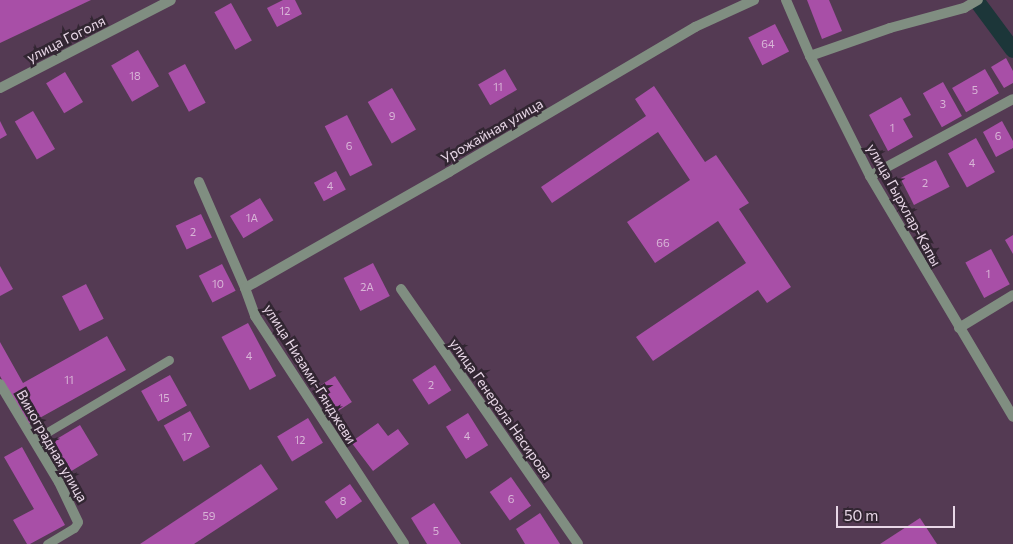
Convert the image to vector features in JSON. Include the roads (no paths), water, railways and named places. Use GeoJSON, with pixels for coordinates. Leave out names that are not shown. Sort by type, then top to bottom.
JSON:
{"type":"FeatureCollection","features":[{"type":"Feature","properties":{"kind":"street","name":"улица Гоголя"},"geometry":{"type":"LineString","coordinates":[[0,88],[171,0]]}},
{"type":"Feature","properties":{"kind":"street","name":"Урожайная улица"},"geometry":{"type":"LineString","coordinates":[[245,288],[449,172],[695,28],[754,0]]}},
{"type":"Feature","properties":{"kind":"street","name":"улица Гырхлар-Капы"},"geometry":{"type":"LineString","coordinates":[[786,0],[810,56],[870,176],[1013,417]]}},
{"type":"Feature","properties":{"kind":"street"},"geometry":{"type":"LineString","coordinates":[[810,56],[890,28],[964,8],[978,0]]}},
{"type":"Feature","properties":{"kind":"street"},"geometry":{"type":"LineString","coordinates":[[870,176],[1013,98]]}},
{"type":"Feature","properties":{"kind":"street","name":"улица Низами-Гянджеви"},"geometry":{"type":"LineString","coordinates":[[199,182],[245,288],[255,316],[404,544]]}},
{"type":"Feature","properties":{"kind":"street","name":"улица Генерала Насирова"},"geometry":{"type":"LineString","coordinates":[[401,289],[578,544]]}},
{"type":"Feature","properties":{"kind":"street"},"geometry":{"type":"LineString","coordinates":[[959,328],[1013,295]]}},
{"type":"Feature","properties":{"kind":"street","name":"Виноградная улица"},"geometry":{"type":"LineString","coordinates":[[0,384],[59,482],[78,522]]}},
{"type":"Feature","properties":{"kind":"lane"},"geometry":{"type":"LineString","coordinates":[[34,440],[169,360]]}},
{"type":"Feature","properties":{"kind":"lane"},"geometry":{"type":"LineString","coordinates":[[47,544],[74,528],[78,522]]}},
{"type":"Feature","properties":{"kind":"waterway"},"geometry":{"type":"LineString","coordinates":[[976,0],[1013,50]]}}]}
